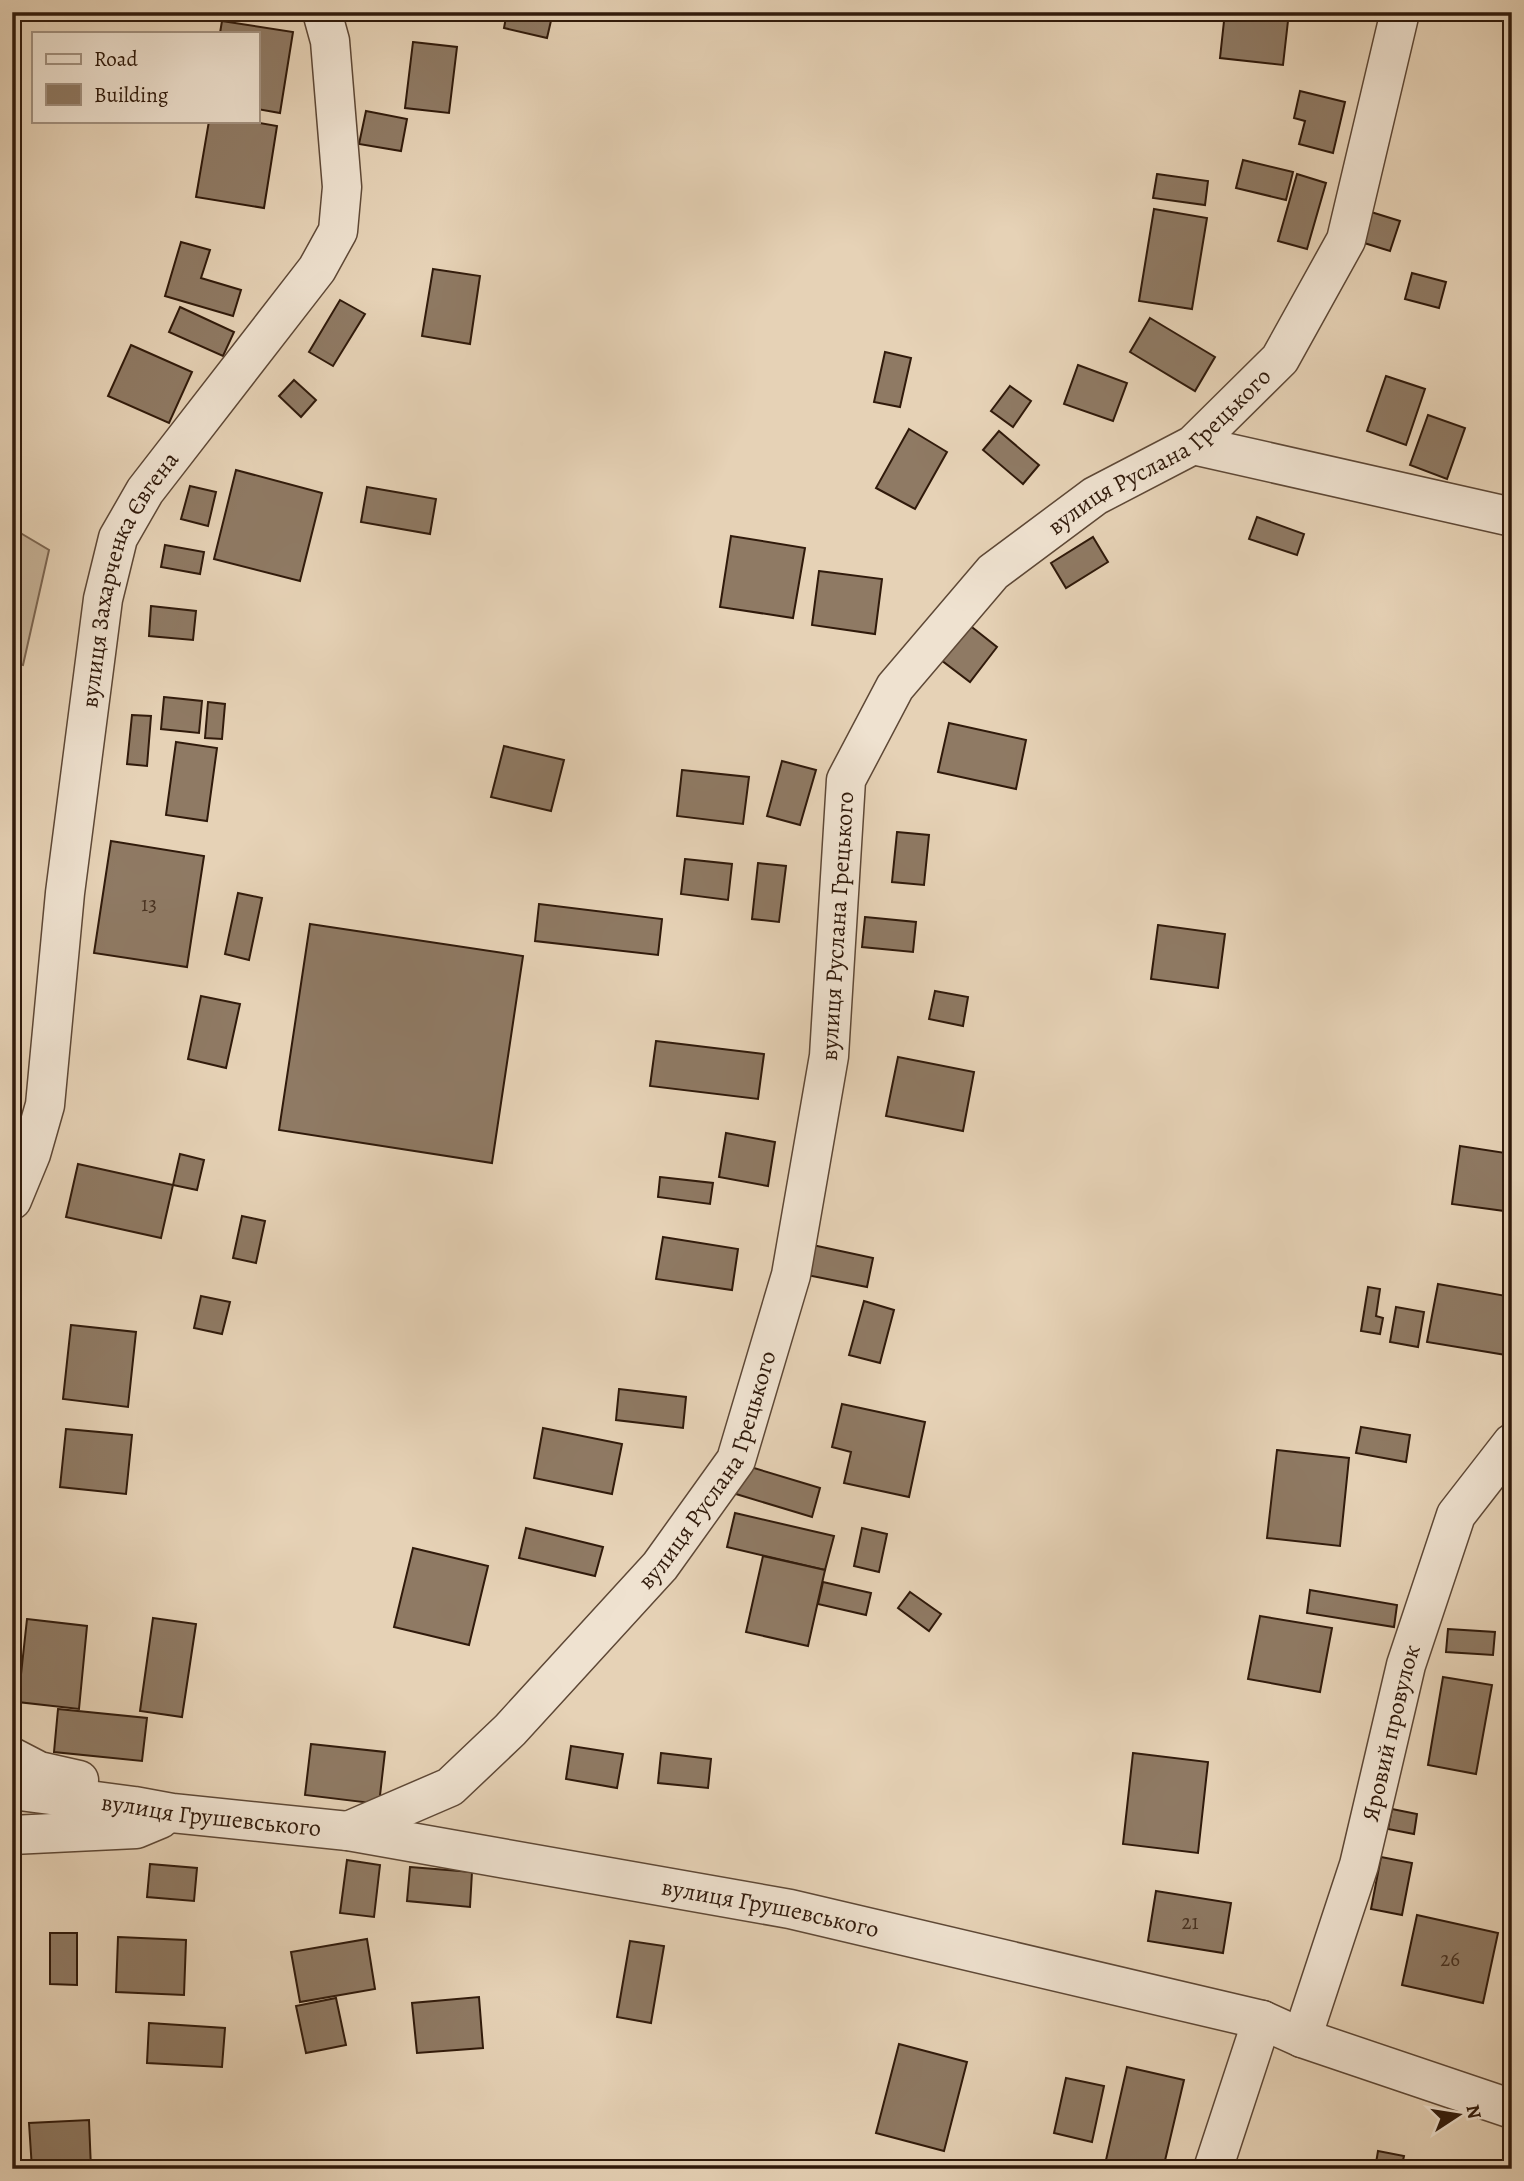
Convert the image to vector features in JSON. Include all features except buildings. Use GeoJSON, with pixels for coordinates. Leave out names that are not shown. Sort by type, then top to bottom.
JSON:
{"type":"FeatureCollection","features":[{"type":"Feature","properties":{"kind":"street","name":"вулиця Захарченка Євгена"},"geometry":{"type":"LineString","coordinates":[[12,1200],[31,1154],[45,1105],[65,893],[99,626],[118,538],[145,491],[317,269],[338,231],[342,187],[330,41],[322,12]]}},
{"type":"Feature","properties":{"kind":"street","name":"вулиця Руслана Грецького"},"geometry":{"type":"LineString","coordinates":[[348,1831],[450,1787],[500,1739],[660,1566],[736,1460],[791,1275],[829,1056],[846,780],[895,687],[993,572],[1095,496],[1193,445],[1280,359],[1346,240],[1400,12]]}},
{"type":"Feature","properties":{"kind":"street"},"geometry":{"type":"LineString","coordinates":[[1193,445],[1512,517]]}},
{"type":"Feature","properties":{"kind":"street","name":"Яровий провулок"},"geometry":{"type":"LineString","coordinates":[[1302,2038],[1359,1865],[1406,1665],[1456,1515],[1512,1443]]}},
{"type":"Feature","properties":{"kind":"street"},"geometry":{"type":"LineString","coordinates":[[12,1757],[39,1771],[133,1793],[172,1813]]}},
{"type":"Feature","properties":{"kind":"street","name":"вулиця Грушевського"},"geometry":{"type":"LineString","coordinates":[[12,1790],[172,1813],[348,1831],[790,1909],[1262,2020],[1302,2038],[1512,2109]]}},
{"type":"Feature","properties":{"kind":"street"},"geometry":{"type":"LineString","coordinates":[[12,1835],[136,1829],[172,1813]]}},
{"type":"Feature","properties":{"kind":"street"},"geometry":{"type":"LineString","coordinates":[[1213,2169],[1262,2020]]}},
{"type":"Feature","properties":{"kind":"shaded area"},"geometry":{"type":"Polygon","coordinates":[[[12,528],[49,550],[23,665],[12,662],[12,528]]]}}]}
